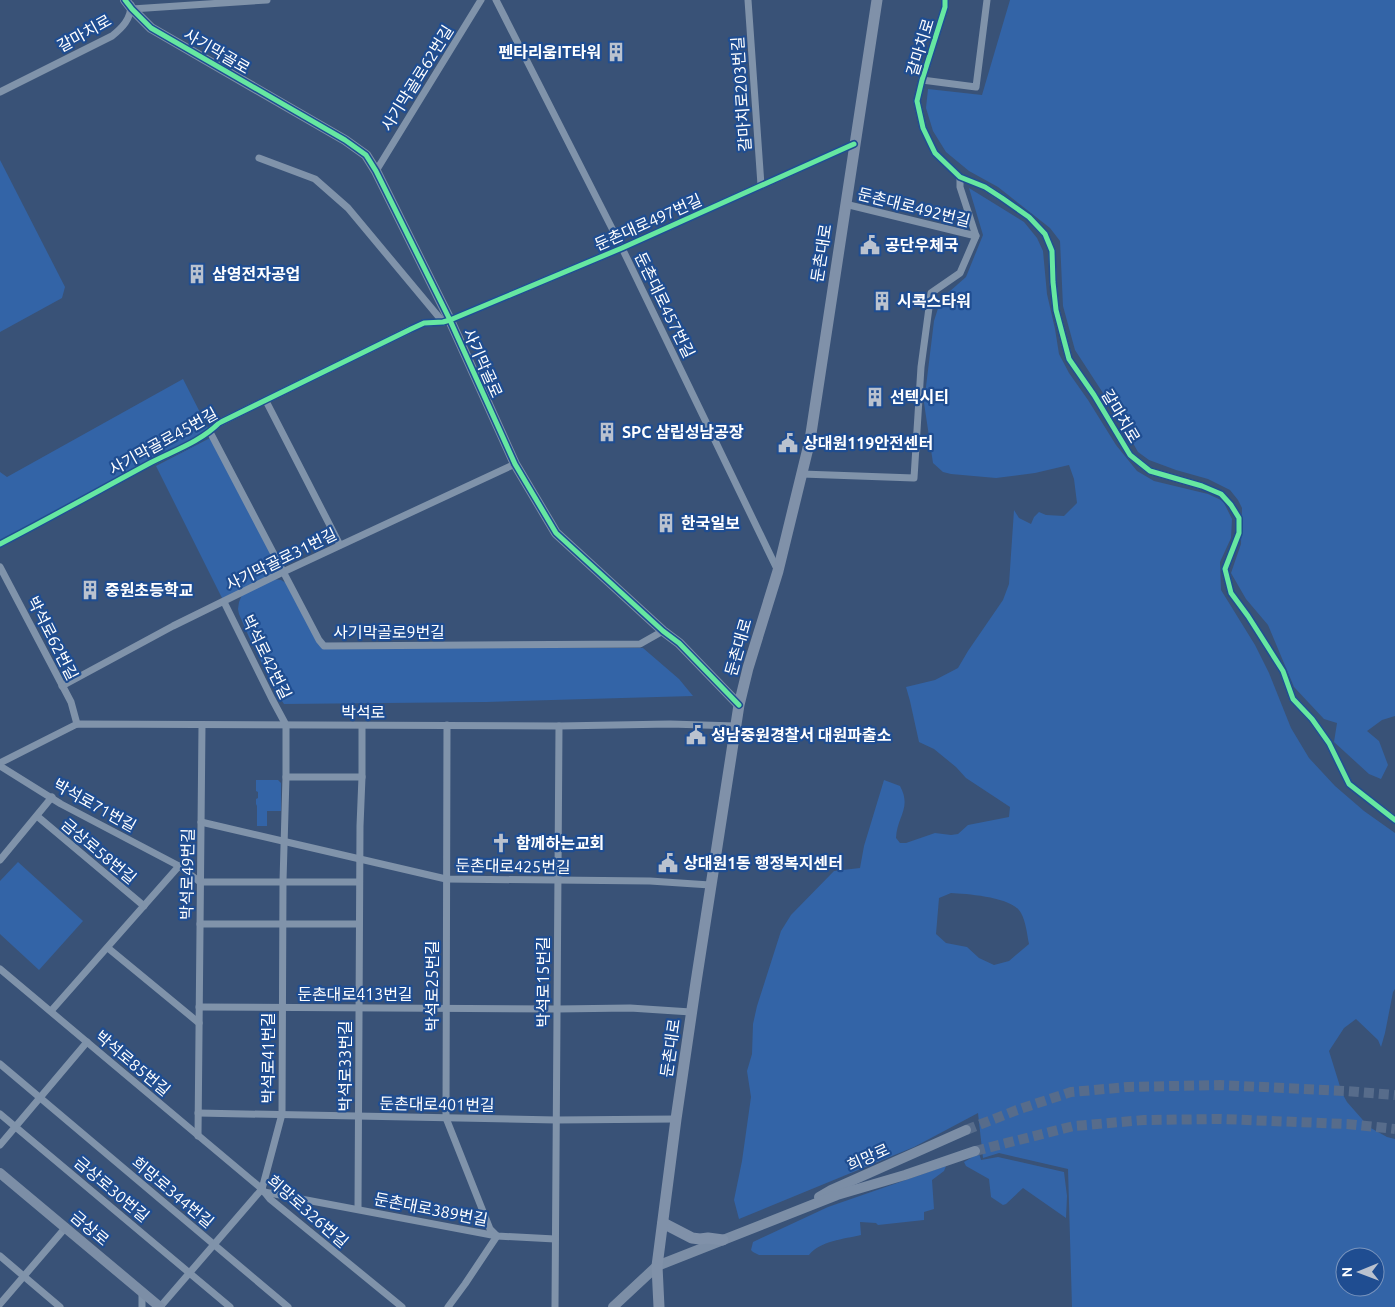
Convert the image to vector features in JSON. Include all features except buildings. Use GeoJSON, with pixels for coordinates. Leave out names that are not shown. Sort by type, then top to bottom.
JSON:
{"type":"FeatureCollection","features":[{"type":"Feature","properties":{"kind":"main road","name":"둔촌대로"},"geometry":{"type":"LineString","coordinates":[[659,1307],[657,1266],[662,1223],[691,1012],[739,705],[748,668],[778,571],[810,440],[877,0]]}},
{"type":"Feature","properties":{"kind":"main road"},"geometry":{"type":"LineString","coordinates":[[662,1223],[692,1238],[723,1240]]}},
{"type":"Feature","properties":{"kind":"street","name":"사기막골로"},"geometry":{"type":"LineString","coordinates":[[125,0],[131,4],[151,28],[345,140],[366,155],[376,171],[515,464],[556,533],[663,631],[679,643],[739,705]]}},
{"type":"Feature","properties":{"kind":"street","name":"갈마치로"},"geometry":{"type":"LineString","coordinates":[[0,92],[112,36],[125,25],[131,4],[267,0]]}},
{"type":"Feature","properties":{"kind":"street","name":"사기막골로62번길"},"geometry":{"type":"LineString","coordinates":[[376,171],[481,0]]}},
{"type":"Feature","properties":{"kind":"street","name":"둔촌대로457번길"},"geometry":{"type":"LineString","coordinates":[[496,0],[622,248],[778,571]]}},
{"type":"Feature","properties":{"kind":"street","name":"갈마치로203번길"},"geometry":{"type":"LineString","coordinates":[[748,0],[761,185]]}},
{"type":"Feature","properties":{"kind":"street","name":"갈마치로"},"geometry":{"type":"LineString","coordinates":[[945,0],[945,7],[922,80],[918,101],[923,128],[935,154],[960,177],[985,187],[1029,217],[1044,234],[1052,251],[1056,310],[1069,359],[1094,395],[1130,455],[1150,471],[1202,486],[1221,494],[1232,505],[1239,518],[1239,533],[1225,569],[1231,593],[1283,671],[1293,699],[1312,718],[1329,742],[1349,784],[1395,820]]}},
{"type":"Feature","properties":{"kind":"street"},"geometry":{"type":"LineString","coordinates":[[922,80],[976,87],[987,0]]}},
{"type":"Feature","properties":{"kind":"street","name":"둔촌대로497번길"},"geometry":{"type":"LineString","coordinates":[[447,321],[622,248],[854,144]]}},
{"type":"Feature","properties":{"kind":"street"},"geometry":{"type":"LineString","coordinates":[[259,158],[315,179],[348,208],[447,321]]}},
{"type":"Feature","properties":{"kind":"street"},"geometry":{"type":"LineString","coordinates":[[802,474],[914,478],[921,367],[931,293],[960,274],[976,236],[960,187],[960,177]]}},
{"type":"Feature","properties":{"kind":"street","name":"둔촌대로492번길"},"geometry":{"type":"LineString","coordinates":[[845,204],[976,236]]}},
{"type":"Feature","properties":{"kind":"street","name":"사기막골로45번길"},"geometry":{"type":"LineString","coordinates":[[0,544],[210,432],[219,423],[410,329],[424,323],[447,321]]}},
{"type":"Feature","properties":{"kind":"street"},"geometry":{"type":"LineString","coordinates":[[266,401],[340,545]]}},
{"type":"Feature","properties":{"kind":"street","name":"사기막골로9번길"},"geometry":{"type":"LineString","coordinates":[[210,432],[319,640],[324,646],[640,644],[663,631]]}},
{"type":"Feature","properties":{"kind":"street","name":"사기막골로31번길"},"geometry":{"type":"LineString","coordinates":[[62,686],[165,631],[283,572],[515,464]]}},
{"type":"Feature","properties":{"kind":"street","name":"박석로62번길"},"geometry":{"type":"LineString","coordinates":[[0,567],[71,702],[77,724]]}},
{"type":"Feature","properties":{"kind":"street","name":"박석로42번길"},"geometry":{"type":"LineString","coordinates":[[224,602],[286,725]]}},
{"type":"Feature","properties":{"kind":"street","name":"박석로"},"geometry":{"type":"LineString","coordinates":[[0,764],[77,724],[362,726],[670,724],[736,726]]}},
{"type":"Feature","properties":{"kind":"street","name":"박석로49번길"},"geometry":{"type":"LineString","coordinates":[[198,1136],[202,725]]}},
{"type":"Feature","properties":{"kind":"street","name":"박석로41번길"},"geometry":{"type":"LineString","coordinates":[[263,1190],[282,1114],[286,725]]}},
{"type":"Feature","properties":{"kind":"street","name":"박석로25번길"},"geometry":{"type":"LineString","coordinates":[[447,725],[446,1118],[490,1229],[497,1236]]}},
{"type":"Feature","properties":{"kind":"street","name":"박석로33번길"},"geometry":{"type":"LineString","coordinates":[[358,1209],[359,859],[362,726]]}},
{"type":"Feature","properties":{"kind":"street","name":"박석로15번길"},"geometry":{"type":"LineString","coordinates":[[555,1307],[559,726]]}},
{"type":"Feature","properties":{"kind":"street","name":"박석로71번길"},"geometry":{"type":"LineString","coordinates":[[0,764],[61,804],[179,866],[200,882]]}},
{"type":"Feature","properties":{"kind":"street"},"geometry":{"type":"LineString","coordinates":[[286,777],[362,777]]}},
{"type":"Feature","properties":{"kind":"street","name":"금상로58번길"},"geometry":{"type":"LineString","coordinates":[[0,860],[52,797]]}},
{"type":"Feature","properties":{"kind":"street","name":"금상로58번길"},"geometry":{"type":"LineString","coordinates":[[37,816],[144,906]]}},
{"type":"Feature","properties":{"kind":"street","name":"둔촌대로425번길"},"geometry":{"type":"LineString","coordinates":[[201,822],[446,879],[650,881],[710,885]]}},
{"type":"Feature","properties":{"kind":"street"},"geometry":{"type":"LineString","coordinates":[[51,1010],[179,866]]}},
{"type":"Feature","properties":{"kind":"street"},"geometry":{"type":"LineString","coordinates":[[200,882],[359,882]]}},
{"type":"Feature","properties":{"kind":"street"},"geometry":{"type":"LineString","coordinates":[[200,924],[359,924]]}},
{"type":"Feature","properties":{"kind":"street"},"geometry":{"type":"LineString","coordinates":[[108,948],[199,1024]]}},
{"type":"Feature","properties":{"kind":"street","name":"박석로85번길"},"geometry":{"type":"LineString","coordinates":[[0,969],[51,1010],[198,1136]]}},
{"type":"Feature","properties":{"kind":"street","name":"둔촌대로413번길"},"geometry":{"type":"LineString","coordinates":[[199,1007],[630,1008],[691,1012]]}},
{"type":"Feature","properties":{"kind":"street"},"geometry":{"type":"LineString","coordinates":[[0,1145],[87,1042]]}},
{"type":"Feature","properties":{"kind":"street","name":"희망로344번길"},"geometry":{"type":"LineString","coordinates":[[0,1064],[288,1307]]}},
{"type":"Feature","properties":{"kind":"street","name":"둔촌대로401번길"},"geometry":{"type":"LineString","coordinates":[[198,1113],[556,1120],[676,1119]]}},
{"type":"Feature","properties":{"kind":"street","name":"금상로30번길"},"geometry":{"type":"LineString","coordinates":[[0,1114],[230,1307]]}},
{"type":"Feature","properties":{"kind":"street","name":"희망로"},"geometry":{"type":"LineString","coordinates":[[784,1217],[831,1190],[966,1130]]}},
{"type":"Feature","properties":{"kind":"street","name":"희망로326번길"},"geometry":{"type":"LineString","coordinates":[[198,1136],[263,1190],[270,1199],[402,1307]]}},
{"type":"Feature","properties":{"kind":"street","name":"희망로"},"geometry":{"type":"LineString","coordinates":[[613,1307],[657,1266],[837,1195],[905,1175],[975,1151]]}},
{"type":"Feature","properties":{"kind":"street","name":"금상로"},"geometry":{"type":"LineString","coordinates":[[0,1173],[160,1307]]}},
{"type":"Feature","properties":{"kind":"street"},"geometry":{"type":"LineString","coordinates":[[160,1307],[263,1190]]}},
{"type":"Feature","properties":{"kind":"street","name":"둔촌대로389번길"},"geometry":{"type":"LineString","coordinates":[[263,1190],[351,1209],[497,1236],[555,1239]]}},
{"type":"Feature","properties":{"kind":"street"},"geometry":{"type":"LineString","coordinates":[[0,1304],[66,1227]]}},
{"type":"Feature","properties":{"kind":"street","name":"둔촌대로389번길"},"geometry":{"type":"LineString","coordinates":[[448,1307],[497,1236]]}},
{"type":"Feature","properties":{"kind":"street"},"geometry":{"type":"LineString","coordinates":[[0,1256],[60,1307]]}},
{"type":"Feature","properties":{"kind":"street"},"geometry":{"type":"LineString","coordinates":[[142,1292],[142,1307]]}},
{"type":"Feature","properties":{"kind":"shaded area"},"geometry":{"type":"Polygon","coordinates":[[[1010,0],[1395,0],[1395,716],[1382,720],[1367,731],[1379,741],[1388,765],[1381,779],[1369,774],[1334,742],[1337,723],[1324,719],[1294,687],[1268,625],[1246,599],[1231,573],[1241,544],[1242,508],[1238,500],[1230,490],[1208,479],[1149,460],[1138,452],[1116,413],[1075,350],[1063,306],[1060,241],[1050,228],[998,187],[969,171],[946,152],[933,131],[926,108],[928,89],[982,95],[1010,0]]]}},
{"type":"Feature","properties":{"kind":"shaded area"},"geometry":{"type":"Polygon","coordinates":[[[0,160],[65,287],[62,298],[0,332],[0,160]]]}},
{"type":"Feature","properties":{"kind":"shaded area"},"geometry":{"type":"Polygon","coordinates":[[[969,188],[1024,222],[1037,238],[1043,251],[1047,294],[1059,354],[1069,373],[1116,445],[1137,471],[1154,481],[1208,494],[1223,501],[1232,519],[1231,538],[1220,562],[1221,590],[1255,645],[1269,673],[1291,728],[1309,758],[1335,786],[1364,811],[1395,833],[1395,989],[1381,1047],[1378,1040],[1356,1019],[1344,1028],[1329,1051],[1342,1093],[1347,1102],[1369,1127],[1387,1137],[1395,1139],[1395,1307],[1072,1307],[1068,1169],[999,1153],[983,1158],[978,1113],[914,1147],[739,1219],[734,1200],[742,1161],[751,1097],[747,1071],[752,1054],[753,1024],[781,931],[791,915],[834,871],[860,868],[864,846],[884,780],[900,786],[905,800],[896,838],[900,843],[906,843],[935,833],[958,834],[968,825],[1009,817],[1010,807],[966,778],[934,749],[919,742],[906,687],[935,680],[958,668],[1003,600],[1009,584],[1014,510],[1019,518],[1031,524],[1039,512],[1046,515],[1064,516],[1077,503],[1074,479],[1069,465],[1035,473],[996,478],[951,474],[943,472],[933,463],[924,403],[934,321],[941,299],[966,277],[983,235],[969,188]],[[951,893],[939,898],[936,934],[946,943],[967,947],[979,958],[994,965],[1009,961],[1029,944],[1024,920],[1016,908],[1000,900],[951,893]]]}},
{"type":"Feature","properties":{"kind":"shaded area"},"geometry":{"type":"Polygon","coordinates":[[[183,379],[210,432],[0,540],[0,472],[7,477],[183,379]]]}},
{"type":"Feature","properties":{"kind":"shaded area"},"geometry":{"type":"Polygon","coordinates":[[[212,437],[283,572],[224,602],[156,466],[212,437]]]}},
{"type":"Feature","properties":{"kind":"shaded area"},"geometry":{"type":"Polygon","coordinates":[[[272,579],[281,580],[286,583],[318,643],[643,648],[679,679],[693,696],[486,702],[284,704],[276,692],[249,637],[238,609],[242,595],[272,579]]]}},
{"type":"Feature","properties":{"kind":"shaded area"},"geometry":{"type":"Polygon","coordinates":[[[256,780],[278,780],[281,783],[281,811],[267,811],[267,826],[257,826],[256,799],[258,798],[258,792],[256,791],[256,780]]]}},
{"type":"Feature","properties":{"kind":"shaded area"},"geometry":{"type":"Polygon","coordinates":[[[18,862],[83,921],[39,970],[0,934],[0,881],[18,862]]]}},
{"type":"Feature","properties":{"kind":"shaded area"},"geometry":{"type":"Polygon","coordinates":[[[979,1153],[981,1160],[998,1157],[1064,1172],[1067,1196],[1066,1218],[1023,1188],[1003,1205],[991,1197],[989,1179],[966,1166],[964,1162],[979,1153]]]}},
{"type":"Feature","properties":{"kind":"shaded area"},"geometry":{"type":"Polygon","coordinates":[[[946,1166],[944,1171],[932,1180],[934,1209],[924,1212],[924,1220],[878,1225],[876,1223],[860,1222],[861,1235],[826,1244],[809,1255],[759,1255],[751,1250],[753,1242],[828,1207],[946,1166]]]}},
{"type":"Feature","properties":{"kind":"tunnel"},"geometry":{"type":"LineString","coordinates":[[966,1130],[1071,1092],[1128,1087],[1220,1085],[1395,1095]]}},
{"type":"Feature","properties":{"kind":"tunnel"},"geometry":{"type":"LineString","coordinates":[[975,1151],[1074,1126],[1144,1120],[1221,1119],[1347,1124],[1395,1129]]}},
{"type":"Feature","properties":{"kind":"cycle path"},"geometry":{"type":"LineString","coordinates":[[125,0],[151,28],[345,140],[366,155],[376,171],[449,318],[515,464],[556,533],[663,631],[679,643],[739,705]]}},
{"type":"Feature","properties":{"kind":"cycle path"},"geometry":{"type":"LineString","coordinates":[[945,0],[945,7],[917,101],[923,128],[935,153],[960,177],[985,187],[1002,198],[1029,217],[1045,234],[1052,251],[1056,310],[1069,359],[1094,395],[1130,455],[1150,471],[1202,486],[1221,494],[1231,505],[1239,518],[1239,533],[1225,569],[1231,593],[1283,671],[1293,699],[1312,719],[1329,743],[1349,784],[1395,820]]}},
{"type":"Feature","properties":{"kind":"cycle path"},"geometry":{"type":"LineString","coordinates":[[0,544],[150,463],[195,441],[219,423],[411,329],[424,323],[450,320],[622,248],[854,144]]}},
{"type":"Feature","properties":{"kind":"place","name":"펜타리움IT타워"},"geometry":{"type":"Point","coordinates":[616,52]}},
{"type":"Feature","properties":{"kind":"place","name":"공단우체국"},"geometry":{"type":"Point","coordinates":[870,245]}},
{"type":"Feature","properties":{"kind":"place","name":"삼영전자공업"},"geometry":{"type":"Point","coordinates":[197,274]}},
{"type":"Feature","properties":{"kind":"place","name":"시콕스타워"},"geometry":{"type":"Point","coordinates":[882,301]}},
{"type":"Feature","properties":{"kind":"place","name":"선텍시티"},"geometry":{"type":"Point","coordinates":[875,397]}},
{"type":"Feature","properties":{"kind":"place","name":"SPC 삼립성남공장"},"geometry":{"type":"Point","coordinates":[607,432]}},
{"type":"Feature","properties":{"kind":"place","name":"상대원119안전센터"},"geometry":{"type":"Point","coordinates":[788,443]}},
{"type":"Feature","properties":{"kind":"place","name":"한국일보"},"geometry":{"type":"Point","coordinates":[666,523]}},
{"type":"Feature","properties":{"kind":"place","name":"중원초등학교"},"geometry":{"type":"Point","coordinates":[90,590]}},
{"type":"Feature","properties":{"kind":"place","name":"성남중원경찰서 대원파출소"},"geometry":{"type":"Point","coordinates":[696,735]}},
{"type":"Feature","properties":{"kind":"place","name":"함께하는교회"},"geometry":{"type":"Point","coordinates":[501,843]}},
{"type":"Feature","properties":{"kind":"place","name":"상대원1동 행정복지센터"},"geometry":{"type":"Point","coordinates":[668,863]}}]}
